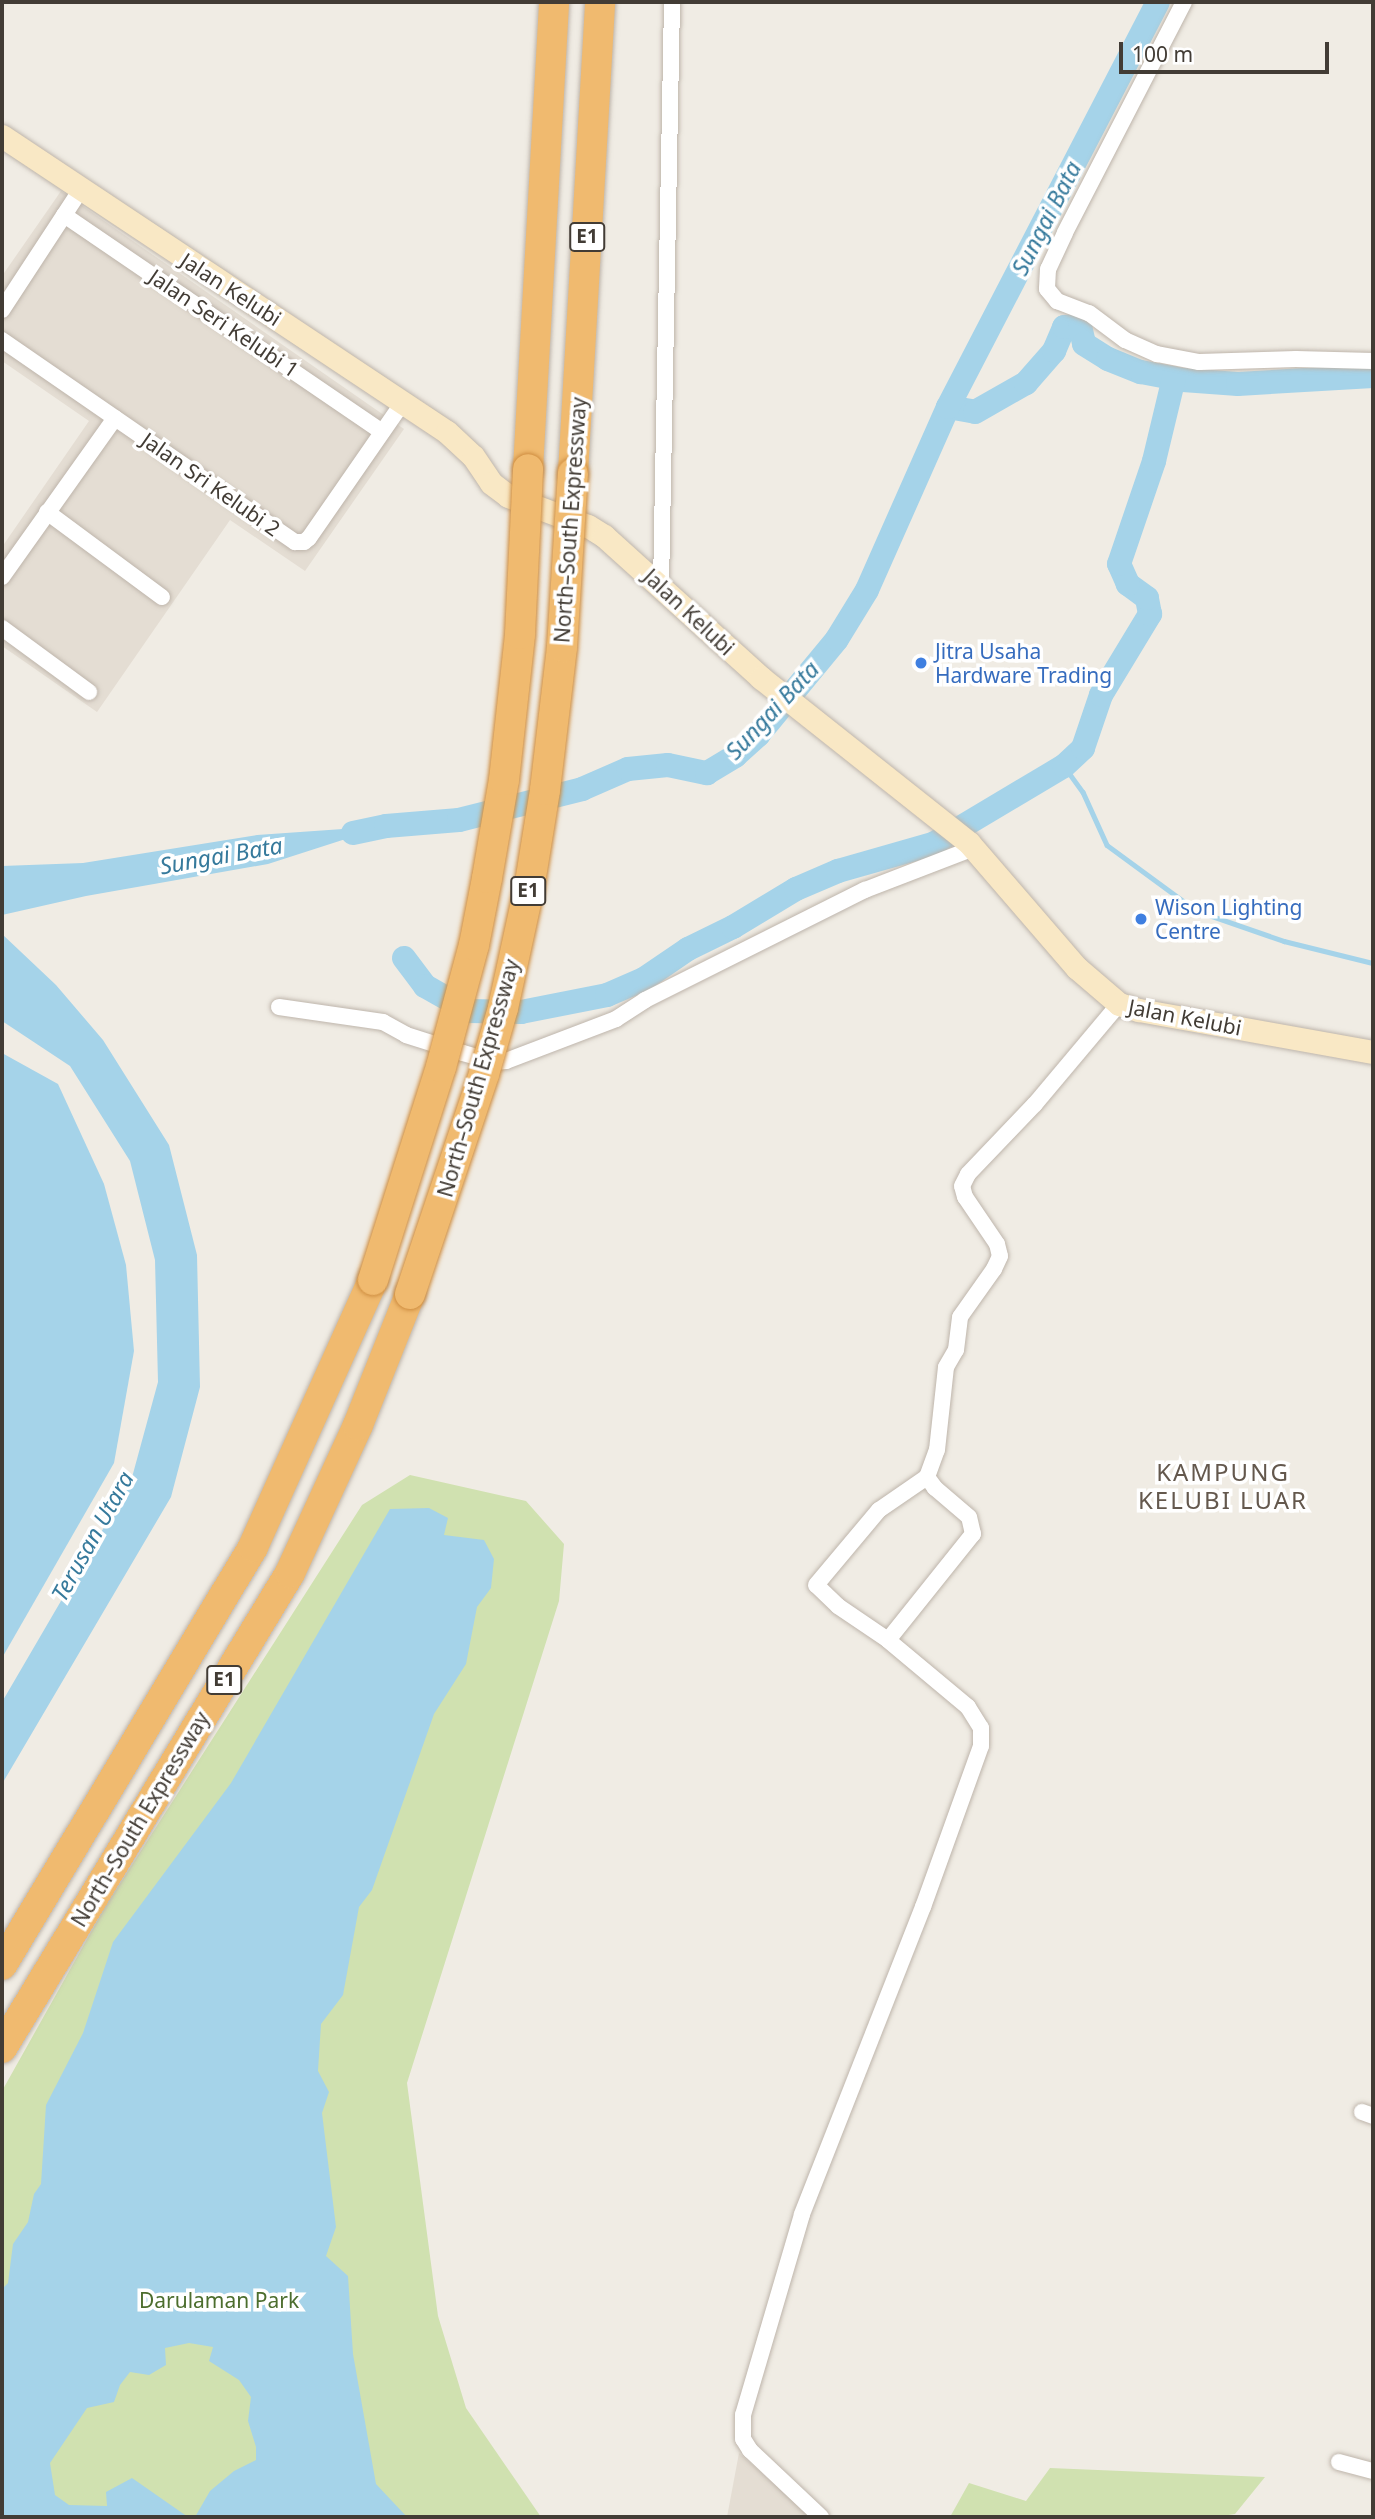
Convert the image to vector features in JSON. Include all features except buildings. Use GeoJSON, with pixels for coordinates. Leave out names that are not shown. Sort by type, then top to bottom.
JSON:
{"type":"FeatureCollection","features":[{"type":"Feature","properties":{"kind":"highway","name":"North–South Expressway"},"geometry":{"type":"LineString","coordinates":[[2,1965],[253,1547],[373,1280],[447,1044],[487,878],[506,769],[520,634],[554,2]]}},
{"type":"Feature","properties":{"kind":"highway","name":"North–South Expressway"},"geometry":{"type":"LineString","coordinates":[[2,2048],[290,1573],[358,1424],[410,1294],[484,1074],[503,1008],[529,889],[545,790],[562,647],[600,2]]}},
{"type":"Feature","properties":{"kind":"main road","name":"Jalan Kelubi"},"geometry":{"type":"LineString","coordinates":[[2,136],[80,191],[404,401],[465,448],[500,491],[524,504],[588,526],[622,550],[761,678],[971,846],[1077,968],[1119,1004],[1139,1010],[1373,1052]]}},
{"type":"Feature","properties":{"kind":"street"},"geometry":{"type":"LineString","coordinates":[[661,586],[672,2]]}},
{"type":"Feature","properties":{"kind":"street"},"geometry":{"type":"LineString","coordinates":[[1184,2],[1059,245],[1048,269],[1047,289],[1057,301],[1089,313],[1125,340],[1157,354],[1199,362],[1296,359],[1373,361]]}},
{"type":"Feature","properties":{"kind":"street"},"geometry":{"type":"LineString","coordinates":[[2,310],[80,191]]}},
{"type":"Feature","properties":{"kind":"street","name":"Jalan Seri Kelubi 1"},"geometry":{"type":"LineString","coordinates":[[64,215],[382,432]]}},
{"type":"Feature","properties":{"kind":"street"},"geometry":{"type":"LineString","coordinates":[[2,340],[115,418],[2,577]]}},
{"type":"Feature","properties":{"kind":"street","name":"Jalan Sri Kelubi 2"},"geometry":{"type":"LineString","coordinates":[[115,418],[295,542],[303,542],[404,401]]}},
{"type":"Feature","properties":{"kind":"street"},"geometry":{"type":"LineString","coordinates":[[47,512],[162,597]]}},
{"type":"Feature","properties":{"kind":"street"},"geometry":{"type":"LineString","coordinates":[[2,628],[89,692]]}},
{"type":"Feature","properties":{"kind":"street"},"geometry":{"type":"LineString","coordinates":[[279,1007],[383,1022],[406,1035],[495,1062],[506,1061],[616,1019],[645,1000],[865,890],[971,846]]}},
{"type":"Feature","properties":{"kind":"street"},"geometry":{"type":"LineString","coordinates":[[821,2517],[750,2450],[743,2440],[745,2404],[802,2214],[923,1908],[979,1756],[982,1736],[981,1728],[968,1707],[888,1640],[838,1606],[816,1585],[879,1510],[927,1477],[937,1450],[946,1367],[956,1350],[960,1317],[994,1269],[1000,1256],[997,1244],[965,1197],[963,1182],[1035,1104],[1119,1004]]}},
{"type":"Feature","properties":{"kind":"street"},"geometry":{"type":"LineString","coordinates":[[888,1640],[973,1534],[969,1517],[927,1477]]}},
{"type":"Feature","properties":{"kind":"street"},"geometry":{"type":"LineString","coordinates":[[1339,2462],[1373,2471]]}},
{"type":"Feature","properties":{"kind":"shaded area"},"geometry":{"type":"Polygon","coordinates":[[[61,191],[404,429],[305,571],[230,520],[97,712],[2,646],[2,547],[89,421],[2,361],[2,276],[61,191]]]}},
{"type":"Feature","properties":{"kind":"shaded area"},"geometry":{"type":"Polygon","coordinates":[[[739,2453],[812,2517],[727,2517],[739,2453]]]}},
{"type":"Feature","properties":{"kind":"green space","name":"Darulaman Park"},"geometry":{"type":"Polygon","coordinates":[[[410,1475],[526,1501],[564,1544],[559,1601],[407,2083],[438,2316],[466,2408],[541,2517],[2,2517],[2,2091],[105,1907],[362,1505],[410,1475]]]}},
{"type":"Feature","properties":{"kind":"green space"},"geometry":{"type":"Polygon","coordinates":[[[1050,2468],[1265,2477],[1235,2514],[1215,2517],[950,2517],[969,2483],[1026,2501],[1050,2468]]]}},
{"type":"Feature","properties":{"kind":"water"},"geometry":{"type":"Polygon","coordinates":[[[386,826],[268,864],[86,896],[2,915],[2,866],[83,863],[257,835],[386,826]]]}},
{"type":"Feature","properties":{"kind":"water","name":"Terusan Utara"},"geometry":{"type":"Polygon","coordinates":[[[2,934],[56,985],[103,1040],[169,1145],[197,1255],[200,1387],[171,1497],[2,1784],[2,1702],[131,1481],[158,1382],[155,1260],[130,1161],[70,1066],[2,1021],[2,934]]]}},
{"type":"Feature","properties":{"kind":"water"},"geometry":{"type":"Polygon","coordinates":[[[2,1053],[58,1084],[104,1184],[126,1265],[134,1351],[114,1463],[2,1658],[2,1053]]]}},
{"type":"Feature","properties":{"kind":"water","name":"Darulaman Park"},"geometry":{"type":"Polygon","coordinates":[[[429,1508],[448,1518],[444,1535],[484,1540],[494,1559],[491,1588],[477,1607],[466,1664],[434,1714],[372,1890],[359,1907],[343,1995],[321,2024],[318,2071],[329,2092],[322,2113],[336,2227],[326,2256],[348,2276],[353,2354],[376,2484],[407,2517],[195,2517],[210,2491],[234,2471],[256,2460],[256,2447],[248,2421],[251,2397],[239,2380],[209,2361],[213,2347],[189,2343],[165,2348],[166,2365],[149,2375],[130,2372],[120,2385],[114,2402],[87,2408],[50,2463],[55,2495],[69,2505],[107,2506],[106,2492],[132,2478],[188,2517],[2,2517],[2,2289],[8,2283],[13,2244],[28,2222],[34,2194],[41,2184],[46,2105],[83,2033],[113,1942],[231,1783],[390,1509],[429,1508]]]}},
{"type":"Feature","properties":{"kind":"waterway","name":"Sungai Bata"},"geometry":{"type":"LineString","coordinates":[[353,833],[386,826],[459,820],[582,789],[628,769],[668,765],[707,773],[735,756],[758,735],[837,639],[867,590],[948,407],[1158,2]]}},
{"type":"Feature","properties":{"kind":"waterway"},"geometry":{"type":"LineString","coordinates":[[948,407],[975,412],[1026,383],[1054,351],[1064,327],[1080,326],[1084,344],[1108,359],[1141,372],[1183,380],[1238,384],[1373,376]]}},
{"type":"Feature","properties":{"kind":"waterway"},"geometry":{"type":"LineString","coordinates":[[404,958],[425,986],[469,1011],[521,1012],[607,995],[644,979],[688,949],[733,927],[796,889],[838,871],[933,844],[1064,766],[1083,748],[1101,695],[1150,614],[1147,598],[1128,584],[1119,564],[1154,461],[1174,378]]}},
{"type":"Feature","properties":{"kind":"waterway"},"geometry":{"type":"LineString","coordinates":[[1064,766],[1083,792],[1107,845],[1197,911],[1284,941],[1373,963]]}},
{"type":"Feature","properties":{"kind":"place","name":"Jitra Usaha Hardware Trading"},"geometry":{"type":"Point","coordinates":[921,663]}},
{"type":"Feature","properties":{"kind":"place","name":"Wison Lighting Centre"},"geometry":{"type":"Point","coordinates":[1141,919]}},
{"type":"Feature","properties":{"kind":"district","name":"KAMPUNG KELUBI LUAR"},"geometry":{"type":"Point","coordinates":[1223,1486]}}]}
